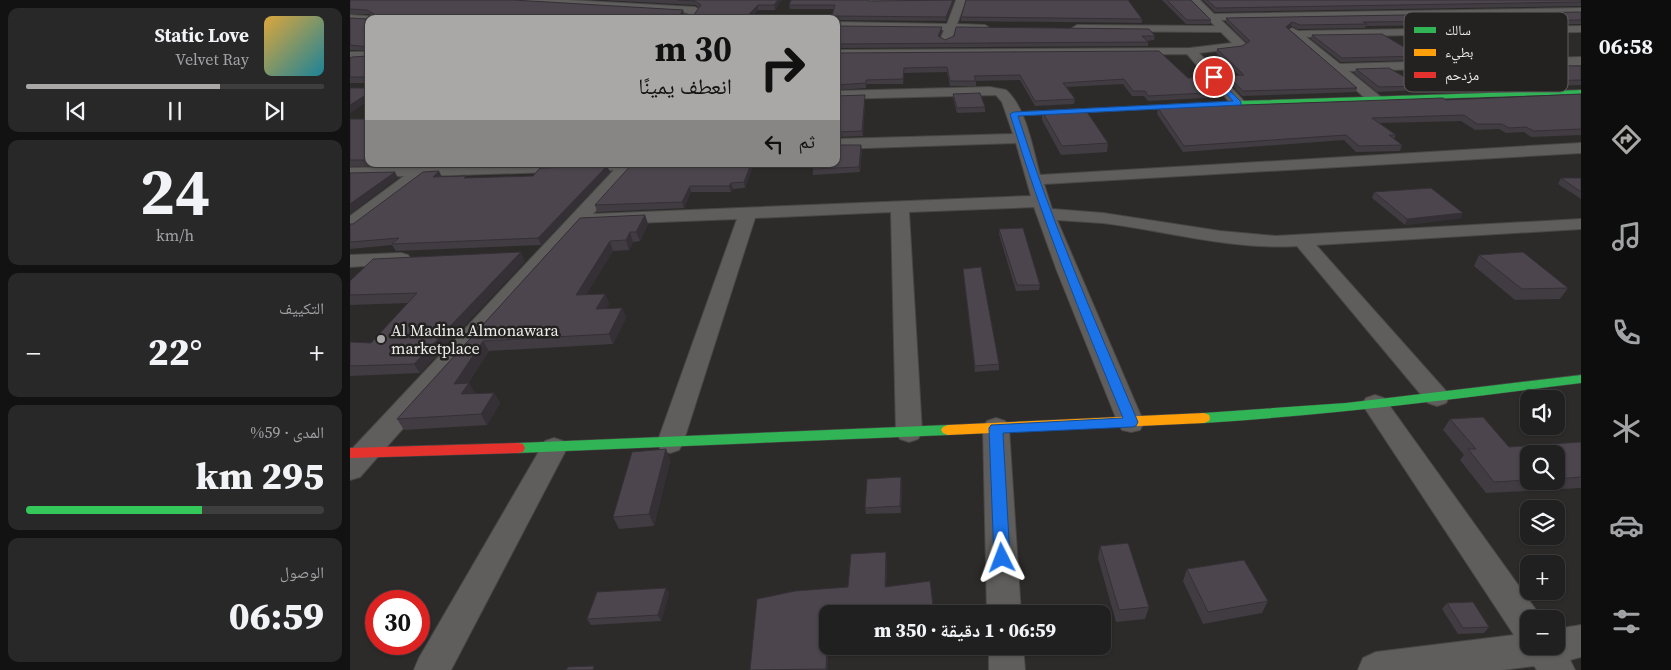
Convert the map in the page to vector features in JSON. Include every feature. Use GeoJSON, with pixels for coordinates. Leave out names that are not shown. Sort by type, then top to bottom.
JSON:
{"type":"FeatureCollection","features":[{"type":"Feature","properties":{"kind":"street"},"geometry":{"type":"LineString","coordinates":[[516,0],[695,10],[691,15]]}},
{"type":"Feature","properties":{"kind":"street"},"geometry":{"type":"LineString","coordinates":[[601,14],[630,0]]}},
{"type":"Feature","properties":{"kind":"street"},"geometry":{"type":"LineString","coordinates":[[869,0],[917,0]]}},
{"type":"Feature","properties":{"kind":"street"},"geometry":{"type":"LineString","coordinates":[[941,52],[961,0]]}},
{"type":"Feature","properties":{"kind":"street"},"geometry":{"type":"LineString","coordinates":[[840,53],[1190,51],[1240,44],[1194,0]]}},
{"type":"Feature","properties":{"kind":"street"},"geometry":{"type":"LineString","coordinates":[[1555,0],[1581,10]]}},
{"type":"Feature","properties":{"kind":"street"},"geometry":{"type":"LineString","coordinates":[[1392,4],[1407,12]]}},
{"type":"Feature","properties":{"kind":"street"},"geometry":{"type":"LineString","coordinates":[[1466,12],[1581,10]]}},
{"type":"Feature","properties":{"kind":"street"},"geometry":{"type":"LineString","coordinates":[[1211,17],[1404,13]]}},
{"type":"Feature","properties":{"kind":"street"},"geometry":{"type":"LineString","coordinates":[[1274,16],[1376,100]]}},
{"type":"Feature","properties":{"kind":"street"},"geometry":{"type":"LineString","coordinates":[[350,18],[365,19]]}},
{"type":"Feature","properties":{"kind":"street"},"geometry":{"type":"LineString","coordinates":[[840,25],[999,28]]}},
{"type":"Feature","properties":{"kind":"street"},"geometry":{"type":"LineString","coordinates":[[1068,28],[1225,29]]}},
{"type":"Feature","properties":{"kind":"street"},"geometry":{"type":"LineString","coordinates":[[1568,29],[1581,29]]}},
{"type":"Feature","properties":{"kind":"street"},"geometry":{"type":"LineString","coordinates":[[1295,34],[1404,32]]}},
{"type":"Feature","properties":{"kind":"street"},"geometry":{"type":"LineString","coordinates":[[1190,51],[1238,103]]}},
{"type":"Feature","properties":{"kind":"street"},"geometry":{"type":"LineString","coordinates":[[350,56],[365,56]]}},
{"type":"Feature","properties":{"kind":"street"},"geometry":{"type":"LineString","coordinates":[[1568,61],[1581,61]]}},
{"type":"Feature","properties":{"kind":"street"},"geometry":{"type":"LineString","coordinates":[[1337,68],[1404,66]]}},
{"type":"Feature","properties":{"kind":"street"},"geometry":{"type":"LineString","coordinates":[[840,95],[1000,92],[1005,95],[1014,114],[1034,180],[1064,260],[1132,422]]}},
{"type":"Feature","properties":{"kind":"street"},"geometry":{"type":"LineString","coordinates":[[1014,114],[1238,103],[1581,92]]}},
{"type":"Feature","properties":{"kind":"street"},"geometry":{"type":"LineString","coordinates":[[840,144],[1021,138]]}},
{"type":"Feature","properties":{"kind":"street"},"geometry":{"type":"LineString","coordinates":[[1034,180],[1581,148]]}},
{"type":"Feature","properties":{"kind":"street"},"geometry":{"type":"LineString","coordinates":[[350,173],[427,167]]}},
{"type":"Feature","properties":{"kind":"street"},"geometry":{"type":"LineString","coordinates":[[350,225],[427,167]]}},
{"type":"Feature","properties":{"kind":"street"},"geometry":{"type":"LineString","coordinates":[[350,469],[357,453],[536,253],[577,220],[625,167]]}},
{"type":"Feature","properties":{"kind":"street"},"geometry":{"type":"LineString","coordinates":[[577,220],[900,208],[1044,208],[1250,241],[1303,242],[1581,224]]}},
{"type":"Feature","properties":{"kind":"street"},"geometry":{"type":"LineString","coordinates":[[900,208],[908,432]]}},
{"type":"Feature","properties":{"kind":"street"},"geometry":{"type":"LineString","coordinates":[[670,443],[747,215]]}},
{"type":"Feature","properties":{"kind":"street"},"geometry":{"type":"LineString","coordinates":[[1303,242],[1436,397]]}},
{"type":"Feature","properties":{"kind":"street"},"geometry":{"type":"LineString","coordinates":[[350,261],[419,258]]}},
{"type":"Feature","properties":{"kind":"street"},"geometry":{"type":"LineString","coordinates":[[357,453],[554,448],[1254,416],[1375,404],[1581,379]]}},
{"type":"Feature","properties":{"kind":"street"},"geometry":{"type":"LineString","coordinates":[[1375,404],[1521,610]]}},
{"type":"Feature","properties":{"kind":"street"},"geometry":{"type":"LineString","coordinates":[[996,428],[1004,605]]}},
{"type":"Feature","properties":{"kind":"street"},"geometry":{"type":"LineString","coordinates":[[432,670],[554,448]]}},
{"type":"Feature","properties":{"kind":"street"},"geometry":{"type":"LineString","coordinates":[[1565,644],[1581,641]]}},
{"type":"Feature","properties":{"kind":"street"},"geometry":{"type":"LineString","coordinates":[[1376,670],[1520,651]]}},
{"type":"Feature","properties":{"kind":"street"},"geometry":{"type":"LineString","coordinates":[[1006,655],[1007,670]]}},
{"type":"Feature","properties":{"kind":"building"},"geometry":{"type":"Polygon","coordinates":[[[350,0],[513,0],[683,10],[680,15],[373,15],[374,14],[367,10],[350,9],[350,0]]]}},
{"type":"Feature","properties":{"kind":"building"},"geometry":{"type":"Polygon","coordinates":[[[677,0],[778,0],[774,5],[758,5],[748,15],[694,15],[701,5],[695,1],[677,0]]]}},
{"type":"Feature","properties":{"kind":"building"},"geometry":{"type":"Polygon","coordinates":[[[791,0],[953,0],[946,17],[840,16],[832,15],[835,5],[789,5],[791,0]]]}},
{"type":"Feature","properties":{"kind":"building"},"geometry":{"type":"Polygon","coordinates":[[[966,0],[1128,0],[1142,19],[961,17],[966,0]]]}},
{"type":"Feature","properties":{"kind":"building"},"geometry":{"type":"Polygon","coordinates":[[[1167,0],[1191,0],[1211,20],[1187,20],[1167,0]]]}},
{"type":"Feature","properties":{"kind":"building"},"geometry":{"type":"Polygon","coordinates":[[[1207,0],[1581,0],[1581,2],[1216,8],[1207,0]]]}},
{"type":"Feature","properties":{"kind":"building"},"geometry":{"type":"Polygon","coordinates":[[[1568,12],[1581,12],[1581,20],[1568,20],[1568,12]]]}},
{"type":"Feature","properties":{"kind":"building"},"geometry":{"type":"Polygon","coordinates":[[[1404,15],[1404,22],[1300,25],[1292,22],[1286,27],[1357,88],[1243,91],[1228,76],[1244,75],[1217,49],[1242,46],[1250,41],[1226,18],[1404,15]]]}},
{"type":"Feature","properties":{"kind":"building"},"geometry":{"type":"Polygon","coordinates":[[[350,18],[365,19],[365,47],[350,45],[350,18]]]}},
{"type":"Feature","properties":{"kind":"building"},"geometry":{"type":"Polygon","coordinates":[[[840,26],[942,27],[938,36],[945,40],[954,36],[956,27],[1149,29],[1155,36],[1142,36],[1148,42],[840,44],[840,26]]]}},
{"type":"Feature","properties":{"kind":"building"},"geometry":{"type":"Polygon","coordinates":[[[1382,34],[1404,47],[1404,56],[1342,58],[1312,35],[1382,34]]]}},
{"type":"Feature","properties":{"kind":"building"},"geometry":{"type":"Polygon","coordinates":[[[1159,51],[1188,78],[1210,77],[1224,92],[1148,96],[1145,91],[1133,91],[1124,79],[1063,83],[1075,99],[1035,101],[1020,75],[974,76],[976,81],[950,81],[947,67],[904,68],[903,79],[866,80],[866,83],[840,85],[840,53],[1159,51]]]}},
{"type":"Feature","properties":{"kind":"building"},"geometry":{"type":"Polygon","coordinates":[[[365,56],[365,77],[350,77],[350,58],[365,56]]]}},
{"type":"Feature","properties":{"kind":"building"},"geometry":{"type":"Polygon","coordinates":[[[1568,66],[1581,66],[1581,80],[1568,80],[1568,66]]]}},
{"type":"Feature","properties":{"kind":"building"},"geometry":{"type":"Polygon","coordinates":[[[1389,68],[1404,77],[1404,86],[1379,87],[1356,69],[1389,68]]]}},
{"type":"Feature","properties":{"kind":"building"},"geometry":{"type":"Polygon","coordinates":[[[350,88],[365,88],[365,96],[350,105],[350,88]]]}},
{"type":"Feature","properties":{"kind":"building"},"geometry":{"type":"Polygon","coordinates":[[[980,93],[985,107],[957,108],[953,94],[980,93]]]}},
{"type":"Feature","properties":{"kind":"building"},"geometry":{"type":"Polygon","coordinates":[[[1581,94],[1581,129],[1534,131],[1526,127],[1509,128],[1502,124],[1477,124],[1464,115],[1372,118],[1396,135],[1389,135],[1402,145],[1359,146],[1346,135],[1184,146],[1158,108],[1443,98],[1446,100],[1581,94]]]}},
{"type":"Feature","properties":{"kind":"building"},"geometry":{"type":"Polygon","coordinates":[[[865,95],[862,131],[840,132],[840,96],[865,95]]]}},
{"type":"Feature","properties":{"kind":"building"},"geometry":{"type":"Polygon","coordinates":[[[1085,109],[1108,143],[1062,146],[1042,111],[1085,109]]]}},
{"type":"Feature","properties":{"kind":"building"},"geometry":{"type":"Polygon","coordinates":[[[350,119],[365,119],[365,160],[350,160],[350,119]]]}},
{"type":"Feature","properties":{"kind":"building"},"geometry":{"type":"Polygon","coordinates":[[[840,145],[861,145],[859,167],[813,169],[813,167],[840,167],[840,145]]]}},
{"type":"Feature","properties":{"kind":"building"},"geometry":{"type":"Polygon","coordinates":[[[606,167],[538,238],[392,244],[399,238],[350,242],[350,224],[353,224],[423,172],[439,171],[433,177],[533,176],[540,168],[606,167]]]}},
{"type":"Feature","properties":{"kind":"building"},"geometry":{"type":"Polygon","coordinates":[[[629,167],[750,167],[744,182],[731,183],[729,186],[690,186],[682,202],[595,205],[629,167]]]}},
{"type":"Feature","properties":{"kind":"building"},"geometry":{"type":"Polygon","coordinates":[[[395,172],[350,204],[350,173],[395,172]]]}},
{"type":"Feature","properties":{"kind":"building"},"geometry":{"type":"Polygon","coordinates":[[[1561,178],[1581,178],[1581,192],[1561,178]]]}},
{"type":"Feature","properties":{"kind":"building"},"geometry":{"type":"Polygon","coordinates":[[[1431,188],[1463,213],[1407,219],[1374,192],[1431,188]]]}},
{"type":"Feature","properties":{"kind":"building"},"geometry":{"type":"Polygon","coordinates":[[[645,215],[636,232],[630,232],[626,240],[610,241],[576,295],[605,294],[596,309],[622,308],[609,334],[483,341],[454,384],[469,383],[461,394],[494,393],[481,414],[397,419],[580,218],[645,215]]]}},
{"type":"Feature","properties":{"kind":"building"},"geometry":{"type":"Polygon","coordinates":[[[1023,228],[1040,285],[1017,285],[999,229],[1023,228]]]}},
{"type":"Feature","properties":{"kind":"building"},"geometry":{"type":"Polygon","coordinates":[[[521,252],[414,364],[350,366],[350,342],[371,343],[417,293],[350,295],[350,281],[373,259],[521,252]]]}},
{"type":"Feature","properties":{"kind":"building"},"geometry":{"type":"Polygon","coordinates":[[[1523,252],[1568,288],[1522,289],[1479,255],[1523,252]]]}},
{"type":"Feature","properties":{"kind":"building"},"geometry":{"type":"Polygon","coordinates":[[[981,267],[999,364],[975,366],[963,269],[981,267]]]}},
{"type":"Feature","properties":{"kind":"building"},"geometry":{"type":"Polygon","coordinates":[[[1483,417],[1509,447],[1520,446],[1520,481],[1494,482],[1468,449],[1476,449],[1450,419],[1483,417]]]}},
{"type":"Feature","properties":{"kind":"building"},"geometry":{"type":"Polygon","coordinates":[[[1581,442],[1581,477],[1565,478],[1565,445],[1538,445],[1581,442]]]}},
{"type":"Feature","properties":{"kind":"building"},"geometry":{"type":"Polygon","coordinates":[[[666,449],[649,514],[613,517],[632,452],[666,449]]]}},
{"type":"Feature","properties":{"kind":"building"},"geometry":{"type":"Polygon","coordinates":[[[901,477],[900,506],[865,508],[867,479],[901,477]]]}},
{"type":"Feature","properties":{"kind":"building"},"geometry":{"type":"Polygon","coordinates":[[[1128,543],[1149,607],[1119,610],[1100,546],[1128,543]]]}},
{"type":"Feature","properties":{"kind":"building"},"geometry":{"type":"Polygon","coordinates":[[[886,552],[885,587],[930,581],[933,605],[819,605],[819,655],[827,655],[826,669],[750,670],[757,599],[795,591],[848,587],[851,554],[886,552]]]}},
{"type":"Feature","properties":{"kind":"building"},"geometry":{"type":"Polygon","coordinates":[[[1244,560],[1268,601],[1208,612],[1187,569],[1244,560]]]}},
{"type":"Feature","properties":{"kind":"building"},"geometry":{"type":"Polygon","coordinates":[[[666,588],[658,615],[587,619],[597,592],[666,588]]]}},
{"type":"Feature","properties":{"kind":"building"},"geometry":{"type":"Polygon","coordinates":[[[1473,602],[1489,627],[1463,628],[1447,603],[1473,602]]]}},
{"type":"Feature","properties":{"kind":"building"},"geometry":{"type":"Polygon","coordinates":[[[594,666],[593,670],[566,670],[568,667],[594,666]]]}},
{"type":"Feature","properties":{"kind":"traffic: fast"},"geometry":{"type":"LineString","coordinates":[[1014,114],[1238,103],[1581,92]]}},
{"type":"Feature","properties":{"kind":"traffic: fast"},"geometry":{"type":"LineString","coordinates":[[1204,418],[1346,407],[1581,379]]}},
{"type":"Feature","properties":{"kind":"traffic: fast"},"geometry":{"type":"LineString","coordinates":[[518,448],[948,430]]}},
{"type":"Feature","properties":{"kind":"traffic: slow"},"geometry":{"type":"LineString","coordinates":[[948,430],[1204,418]]}},
{"type":"Feature","properties":{"kind":"traffic: jam"},"geometry":{"type":"LineString","coordinates":[[350,453],[518,448]]}},
{"type":"Feature","properties":{"kind":"place","name":"Al Madina Almonawara marketplace"},"geometry":{"type":"Point","coordinates":[381,339]}},
{"type":"Feature","properties":{"kind":"route"},"geometry":{"type":"LineString","coordinates":[[1002,558],[996,428],[1132,422],[1064,260],[1034,180],[1014,114],[1238,103],[1214,77]]}}]}
